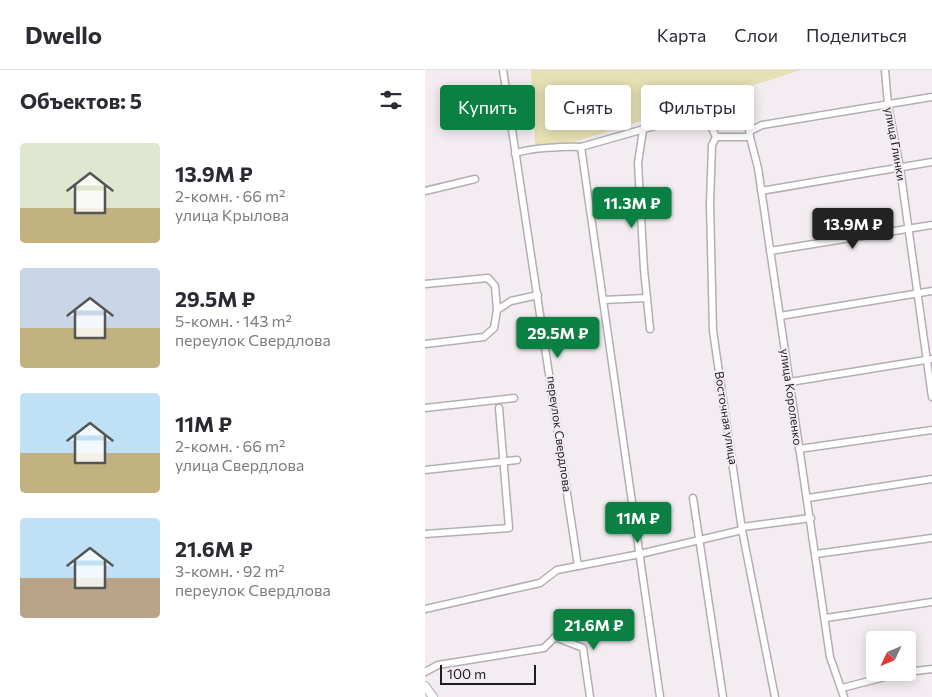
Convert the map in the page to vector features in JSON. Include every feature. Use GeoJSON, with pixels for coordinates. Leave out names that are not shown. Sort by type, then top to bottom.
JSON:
{"type":"FeatureCollection","features":[{"type":"Feature","properties":{"kind":"street","name":"переулок Свердлова"},"geometry":{"type":"LineString","coordinates":[[503,70],[578,566]]}},
{"type":"Feature","properties":{"kind":"street","name":"улица Глинки"},"geometry":{"type":"LineString","coordinates":[[885,70],[888,105],[900,168],[916,294],[929,359],[932,397]]}},
{"type":"Feature","properties":{"kind":"street"},"geometry":{"type":"LineString","coordinates":[[713,130],[716,137],[750,134],[762,125],[932,97]]}},
{"type":"Feature","properties":{"kind":"street"},"geometry":{"type":"LineString","coordinates":[[515,154],[521,150],[569,146],[581,147],[643,130],[638,162],[646,298],[650,329]]}},
{"type":"Feature","properties":{"kind":"street","name":"улица Короленко"},"geometry":{"type":"LineString","coordinates":[[749,130],[761,191],[826,618],[830,657],[844,697]]}},
{"type":"Feature","properties":{"kind":"street","name":"Восточная улица"},"geometry":{"type":"LineString","coordinates":[[716,137],[712,145],[710,204],[713,331],[742,529],[775,697]]}},
{"type":"Feature","properties":{"kind":"street"},"geometry":{"type":"LineString","coordinates":[[581,147],[591,231],[603,300],[660,697]]}},
{"type":"Feature","properties":{"kind":"street"},"geometry":{"type":"LineString","coordinates":[[761,191],[932,162]]}},
{"type":"Feature","properties":{"kind":"street"},"geometry":{"type":"LineString","coordinates":[[425,191],[475,178]]}},
{"type":"Feature","properties":{"kind":"street"},"geometry":{"type":"LineString","coordinates":[[770,251],[932,225]]}},
{"type":"Feature","properties":{"kind":"street"},"geometry":{"type":"LineString","coordinates":[[425,284],[488,278],[495,286],[497,310],[494,328],[484,337],[425,344]]}},
{"type":"Feature","properties":{"kind":"street"},"geometry":{"type":"LineString","coordinates":[[780,316],[932,291]]}},
{"type":"Feature","properties":{"kind":"street"},"geometry":{"type":"LineString","coordinates":[[497,310],[511,301],[538,295]]}},
{"type":"Feature","properties":{"kind":"street"},"geometry":{"type":"LineString","coordinates":[[603,300],[646,298]]}},
{"type":"Feature","properties":{"kind":"street"},"geometry":{"type":"LineString","coordinates":[[790,382],[929,359]]}},
{"type":"Feature","properties":{"kind":"street"},"geometry":{"type":"LineString","coordinates":[[425,408],[514,398]]}},
{"type":"Feature","properties":{"kind":"street"},"geometry":{"type":"LineString","coordinates":[[425,534],[509,528],[499,408]]}},
{"type":"Feature","properties":{"kind":"street"},"geometry":{"type":"LineString","coordinates":[[799,449],[932,430]]}},
{"type":"Feature","properties":{"kind":"street"},"geometry":{"type":"LineString","coordinates":[[425,470],[517,460]]}},
{"type":"Feature","properties":{"kind":"street"},"geometry":{"type":"LineString","coordinates":[[808,498],[932,479]]}},
{"type":"Feature","properties":{"kind":"street"},"geometry":{"type":"LineString","coordinates":[[693,498],[701,540],[723,697]]}},
{"type":"Feature","properties":{"kind":"street"},"geometry":{"type":"LineString","coordinates":[[425,608],[510,591],[547,579],[557,570],[640,554],[742,529],[811,518]]}},
{"type":"Feature","properties":{"kind":"street"},"geometry":{"type":"LineString","coordinates":[[816,554],[932,538]]}},
{"type":"Feature","properties":{"kind":"street"},"geometry":{"type":"LineString","coordinates":[[826,618],[932,602]]}},
{"type":"Feature","properties":{"kind":"street"},"geometry":{"type":"LineString","coordinates":[[425,672],[438,665],[544,648],[555,637],[583,648],[590,697]]}},
{"type":"Feature","properties":{"kind":"street"},"geometry":{"type":"LineString","coordinates":[[916,671],[932,669]]}},
{"type":"Feature","properties":{"kind":"street"},"geometry":{"type":"LineString","coordinates":[[842,688],[870,681]]}},
{"type":"Feature","properties":{"kind":"street"},"geometry":{"type":"LineString","coordinates":[[425,686],[433,697]]}},
{"type":"Feature","properties":{"kind":"shaded area"},"geometry":{"type":"Polygon","coordinates":[[[531,70],[801,70],[754,85],[641,85],[641,121],[631,124],[631,85],[545,85],[545,130],[612,130],[543,152],[535,144],[535,85],[532,85],[531,70]]]}}]}
